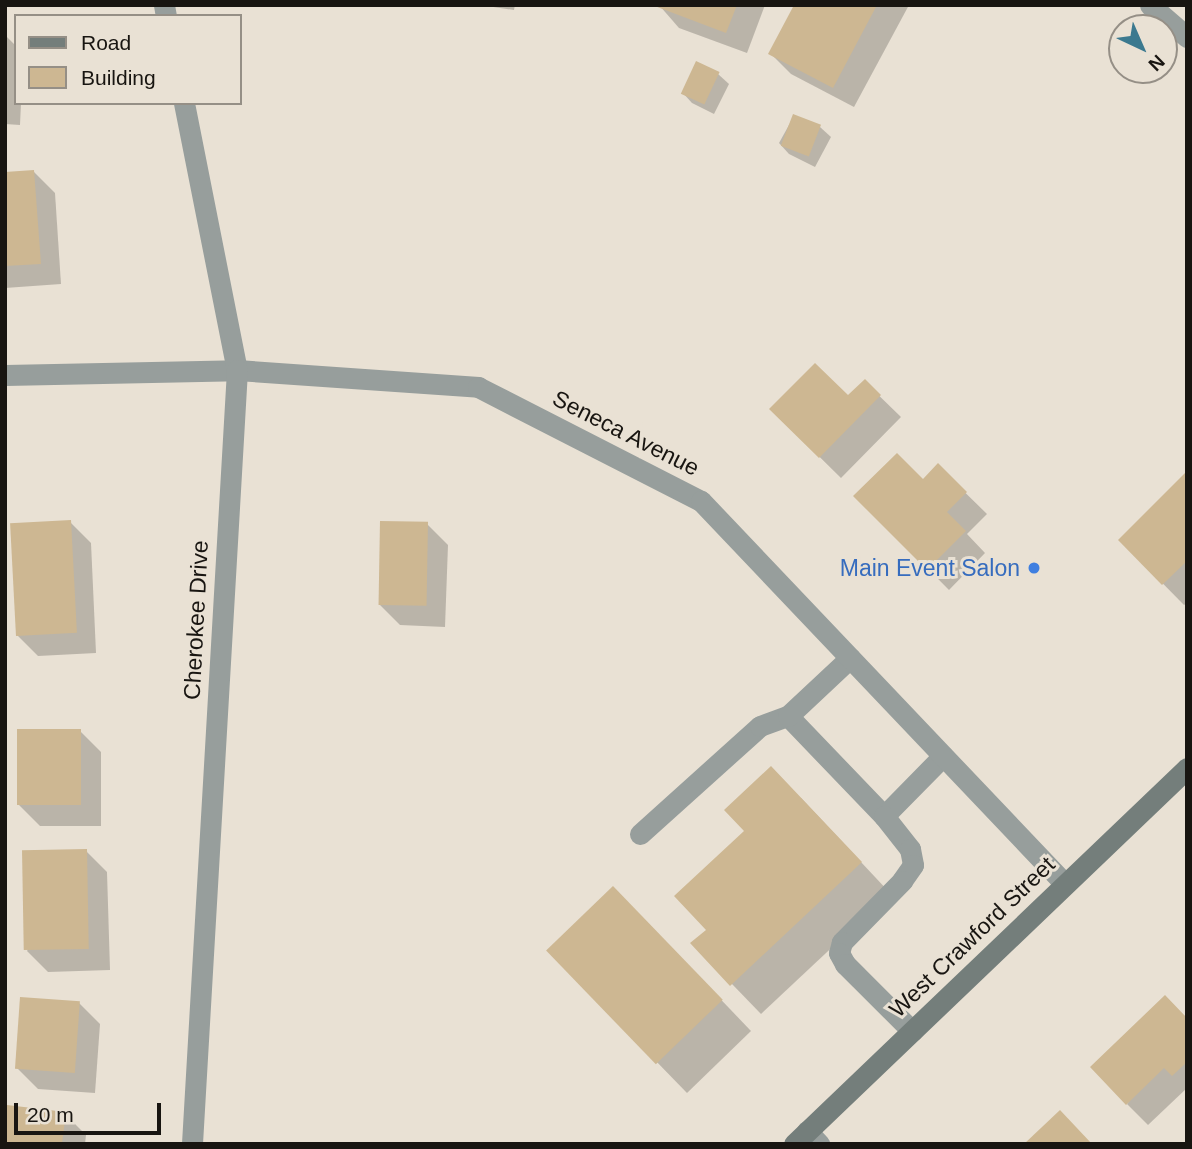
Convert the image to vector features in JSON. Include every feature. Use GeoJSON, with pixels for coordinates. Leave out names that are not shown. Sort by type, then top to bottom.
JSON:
{"type":"FeatureCollection","features":[{"type":"Feature","properties":{"kind":"main road","name":"West Crawford Street"},"geometry":{"type":"LineString","coordinates":[[807,1139],[912,1031],[1187,768]]}},
{"type":"Feature","properties":{"kind":"street"},"geometry":{"type":"LineString","coordinates":[[1150,5],[1187,37]]}},
{"type":"Feature","properties":{"kind":"street","name":"Cherokee Drive"},"geometry":{"type":"LineString","coordinates":[[184,105],[237,370],[192,1144]]}},
{"type":"Feature","properties":{"kind":"street","name":"Seneca Avenue"},"geometry":{"type":"LineString","coordinates":[[5,375],[237,370],[478,387],[701,501],[1065,884]]}},
{"type":"Feature","properties":{"kind":"street"},"geometry":{"type":"LineString","coordinates":[[640,834],[760,726],[788,716],[850,658]]}},
{"type":"Feature","properties":{"kind":"street"},"geometry":{"type":"LineString","coordinates":[[788,716],[884,816],[910,849],[913,865],[902,881],[842,942],[839,953],[845,964],[912,1031]]}},
{"type":"Feature","properties":{"kind":"street"},"geometry":{"type":"LineString","coordinates":[[884,816],[943,756]]}},
{"type":"Feature","properties":{"kind":"building"},"geometry":{"type":"Polygon","coordinates":[[[652,5],[737,5],[726,33],[652,5]]]}},
{"type":"Feature","properties":{"kind":"building"},"geometry":{"type":"Polygon","coordinates":[[[794,5],[877,5],[833,88],[768,54],[794,5]]]}},
{"type":"Feature","properties":{"kind":"building"},"geometry":{"type":"Polygon","coordinates":[[[696,61],[720,72],[704,105],[681,94],[696,61]]]}},
{"type":"Feature","properties":{"kind":"building"},"geometry":{"type":"Polygon","coordinates":[[[793,114],[821,125],[809,156],[781,146],[793,114]]]}},
{"type":"Feature","properties":{"kind":"building"},"geometry":{"type":"Polygon","coordinates":[[[34,170],[41,264],[5,266],[5,172],[34,170]]]}},
{"type":"Feature","properties":{"kind":"building"},"geometry":{"type":"Polygon","coordinates":[[[815,363],[848,395],[865,379],[881,395],[819,458],[769,409],[815,363]]]}},
{"type":"Feature","properties":{"kind":"building"},"geometry":{"type":"Polygon","coordinates":[[[897,453],[923,479],[938,463],[967,492],[947,512],[966,531],[927,570],[853,496],[897,453]]]}},
{"type":"Feature","properties":{"kind":"building"},"geometry":{"type":"Polygon","coordinates":[[[1187,471],[1187,561],[1162,585],[1118,540],[1187,471]]]}},
{"type":"Feature","properties":{"kind":"building"},"geometry":{"type":"Polygon","coordinates":[[[71,520],[77,633],[16,636],[10,523],[71,520]]]}},
{"type":"Feature","properties":{"kind":"building"},"geometry":{"type":"Polygon","coordinates":[[[380,521],[428,522],[427,606],[379,605],[380,521]]]}},
{"type":"Feature","properties":{"kind":"building"},"geometry":{"type":"Polygon","coordinates":[[[17,729],[81,729],[81,805],[17,805],[17,729]]]}},
{"type":"Feature","properties":{"kind":"building"},"geometry":{"type":"Polygon","coordinates":[[[771,766],[862,862],[730,986],[690,943],[706,930],[674,896],[744,831],[724,810],[771,766]]]}},
{"type":"Feature","properties":{"kind":"building"},"geometry":{"type":"Polygon","coordinates":[[[87,849],[89,949],[24,950],[22,850],[87,849]]]}},
{"type":"Feature","properties":{"kind":"building"},"geometry":{"type":"Polygon","coordinates":[[[613,886],[723,1000],[656,1064],[546,951],[613,886]]]}},
{"type":"Feature","properties":{"kind":"building"},"geometry":{"type":"Polygon","coordinates":[[[1165,995],[1187,1018],[1187,1062],[1172,1076],[1164,1068],[1126,1105],[1090,1067],[1165,995]]]}},
{"type":"Feature","properties":{"kind":"building"},"geometry":{"type":"Polygon","coordinates":[[[20,997],[80,1001],[75,1073],[15,1069],[20,997]]]}},
{"type":"Feature","properties":{"kind":"building"},"geometry":{"type":"Polygon","coordinates":[[[7,1105],[66,1112],[62,1144],[5,1144],[7,1105]]]}},
{"type":"Feature","properties":{"kind":"building"},"geometry":{"type":"Polygon","coordinates":[[[1060,1110],[1092,1144],[1024,1144],[1060,1110]]]}},
{"type":"Feature","properties":{"kind":"place","name":"Main Event Salon"},"geometry":{"type":"Point","coordinates":[1034,568]}}]}
